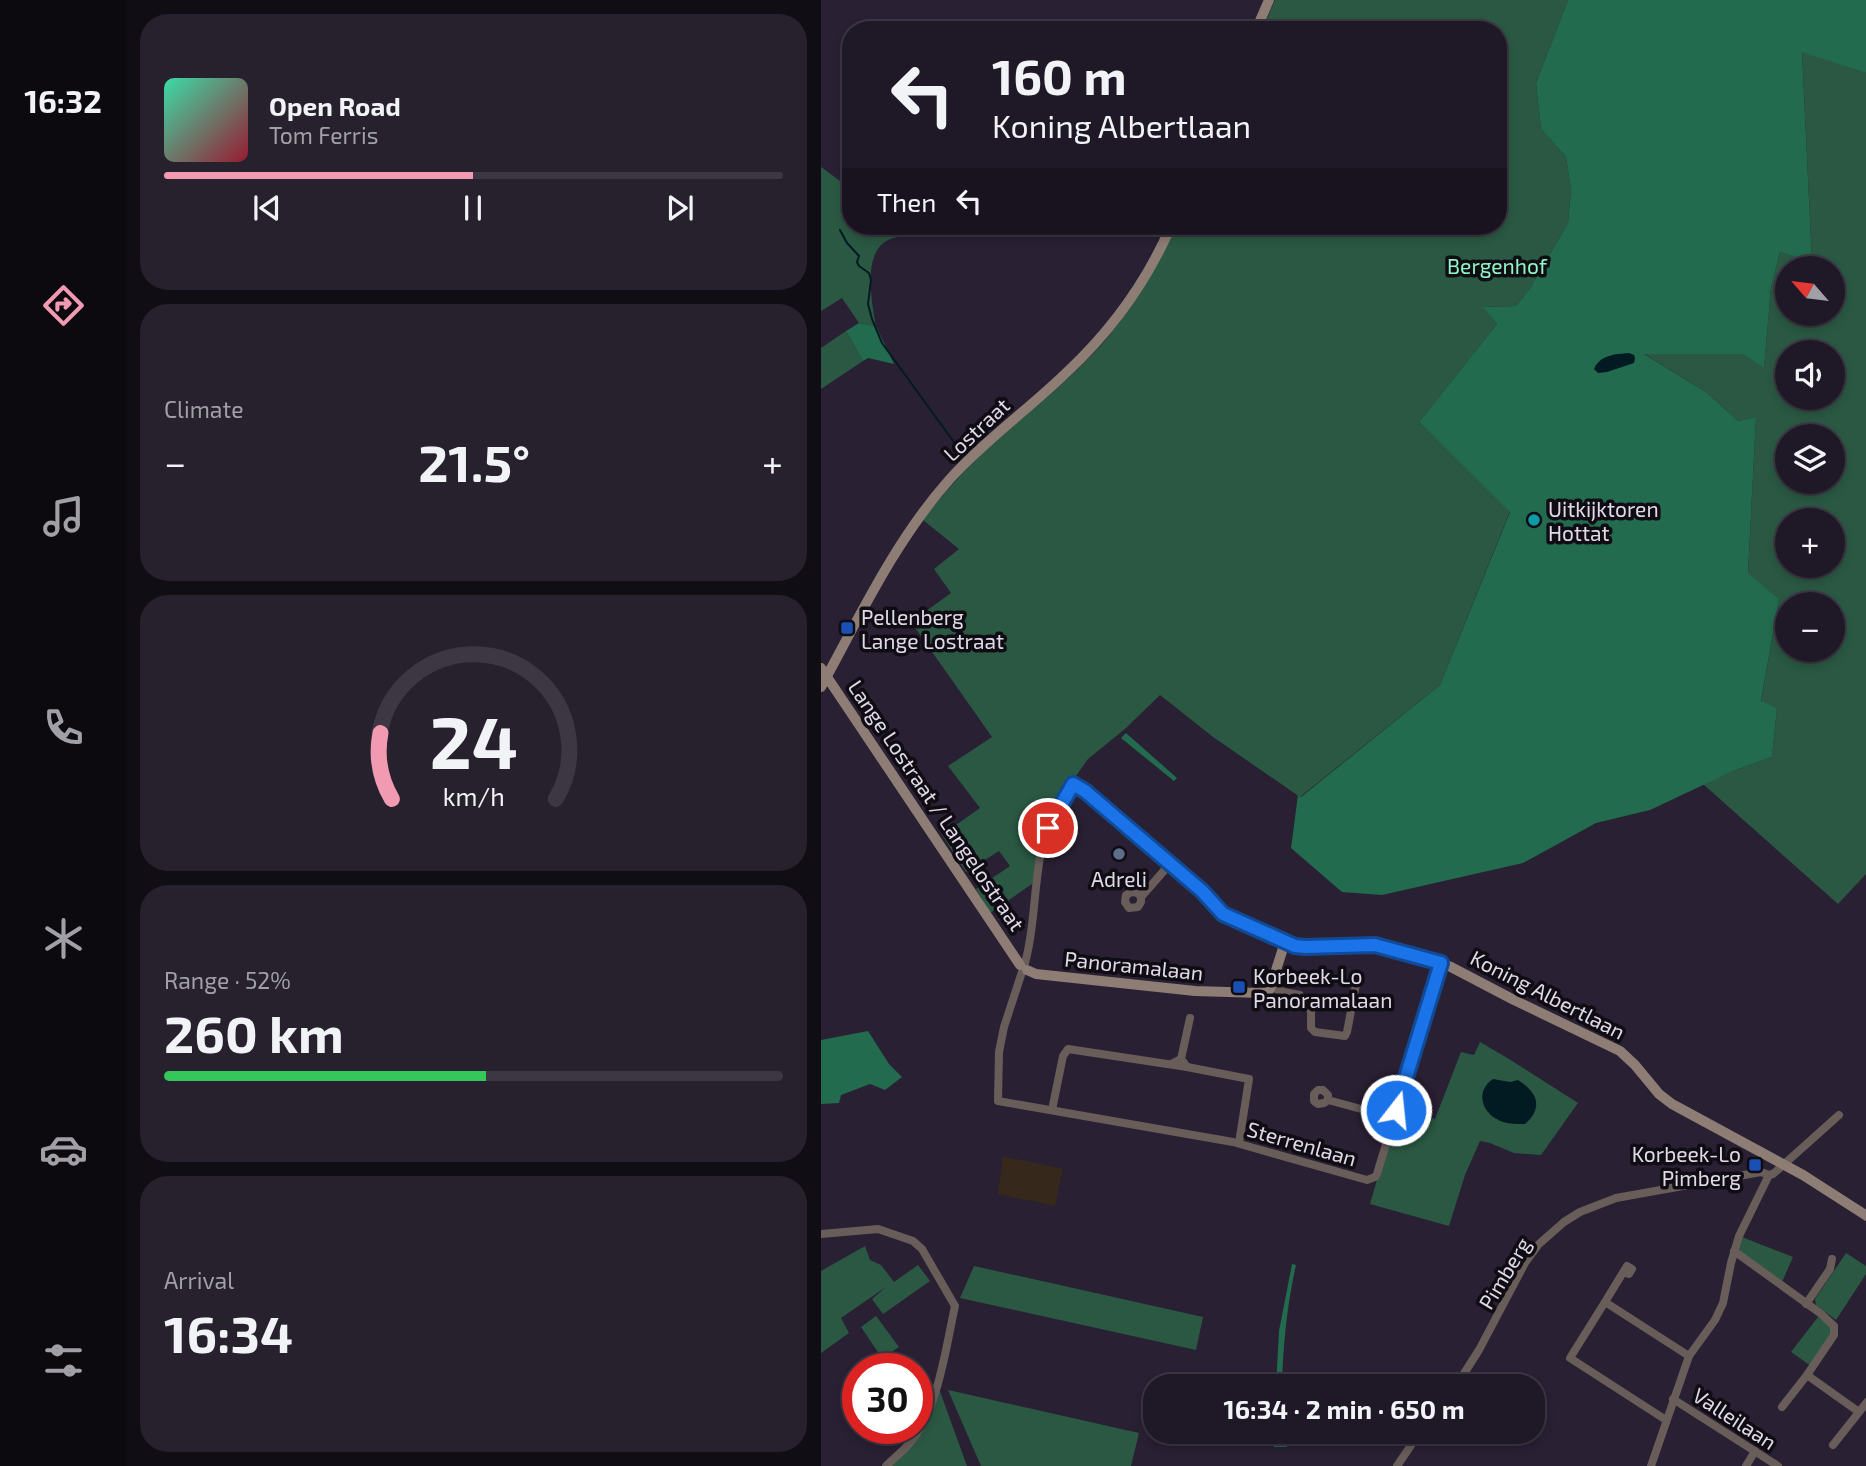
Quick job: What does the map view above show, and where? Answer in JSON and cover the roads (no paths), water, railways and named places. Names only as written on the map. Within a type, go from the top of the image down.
[{"type":"street","points":[[1260,21],[1269,0]]},
{"type":"street","name":"Lostraat","points":[[821,687],[824,672],[924,510],[970,459],[1067,373],[1103,335],[1138,288],[1166,235]]},
{"type":"street","name":"Lange Lostraat / Langelostraat","points":[[824,672],[1024,968]]},
{"type":"street","name":"Koning Albertlaan","points":[[1024,968],[1032,935],[1043,844],[1048,828],[1073,784],[1085,791],[1202,891],[1223,914],[1285,942],[1305,947],[1375,945],[1441,963],[1620,1051],[1659,1094],[1672,1104],[1803,1175],[1866,1216]]},
{"type":"street","points":[[1141,897],[1169,865]]},
{"type":"street","points":[[1285,942],[1271,987],[1301,995],[1311,1011],[1311,1028],[1315,1032],[1345,1036],[1356,985],[1349,983]]},
{"type":"street","name":"Sterrenlaan","points":[[1024,968],[1004,1027],[999,1052],[998,1101],[1239,1143],[1367,1180],[1377,1174],[1441,963]]},
{"type":"street","name":"Panoramalaan","points":[[1024,968],[1036,974],[1195,992],[1265,992],[1271,987]]},
{"type":"street","points":[[1171,1065],[1181,1059],[1190,1018]]},
{"type":"street","points":[[1052,1111],[1063,1056],[1068,1049],[1187,1067],[1249,1079],[1239,1143]]},
{"type":"street","points":[[1181,1059],[1187,1067]]},
{"type":"street","points":[[1328,1100],[1394,1118]]},
{"type":"street","points":[[1652,1466],[1689,1356],[1715,1320],[1723,1303],[1740,1233],[1769,1175],[1839,1115]]},
{"type":"street","name":"Pimberg","points":[[1464,1374],[1480,1350],[1525,1263],[1539,1244],[1564,1222],[1580,1212],[1616,1198],[1761,1172],[1769,1175]]},
{"type":"street","points":[[821,1234],[878,1229],[913,1241],[922,1249],[955,1306],[939,1378],[929,1409],[910,1443],[886,1466]]},
{"type":"street","points":[[1734,1251],[1834,1326],[1834,1335],[1782,1407]]},
{"type":"street","points":[[1806,1304],[1830,1269],[1832,1259]]},
{"type":"street","points":[[1624,1272],[1629,1275],[1632,1269],[1627,1266],[1570,1358],[1666,1420]]},
{"type":"street","points":[[1605,1302],[1689,1356]]},
{"type":"street","points":[[1807,1375],[1859,1412]]},
{"type":"street","name":"Valleilaan","points":[[1673,1399],[1778,1466]]},
{"type":"street","points":[[1833,1445],[1866,1402]]},
{"type":"street","points":[[1397,1466],[1412,1444]]},
{"type":"street","points":[[1746,1466],[1755,1451]]},
{"type":"water","points":[[1629,353],[1634,355],[1634,363],[1607,372],[1598,373],[1594,369],[1604,358]]},
{"type":"water","points":[[1493,1079],[1510,1082],[1518,1080],[1534,1095],[1535,1112],[1525,1124],[1503,1122],[1486,1109],[1482,1096],[1487,1084]]},
{"type":"waterway","points":[[840,230],[842,234]]},
{"type":"waterway","points":[[843,235],[859,256],[859,266],[869,273],[871,280],[868,304],[882,343],[964,456]]},
{"type":"place","name":"Uitkijktoren Hottat","points":[[1534,520]]},
{"type":"place","name":"Pellenberg Lange Lostraat","points":[[847,628]]},
{"type":"place","name":"Adreli","points":[[1119,854]]},
{"type":"place","name":"Korbeek-Lo Panoramalaan","points":[[1239,987]]},
{"type":"place","name":"Korbeek-Lo Pimberg","points":[[1755,1165]]},
{"type":"park label","name":"Bergenhof","points":[[1497,265]]}]
